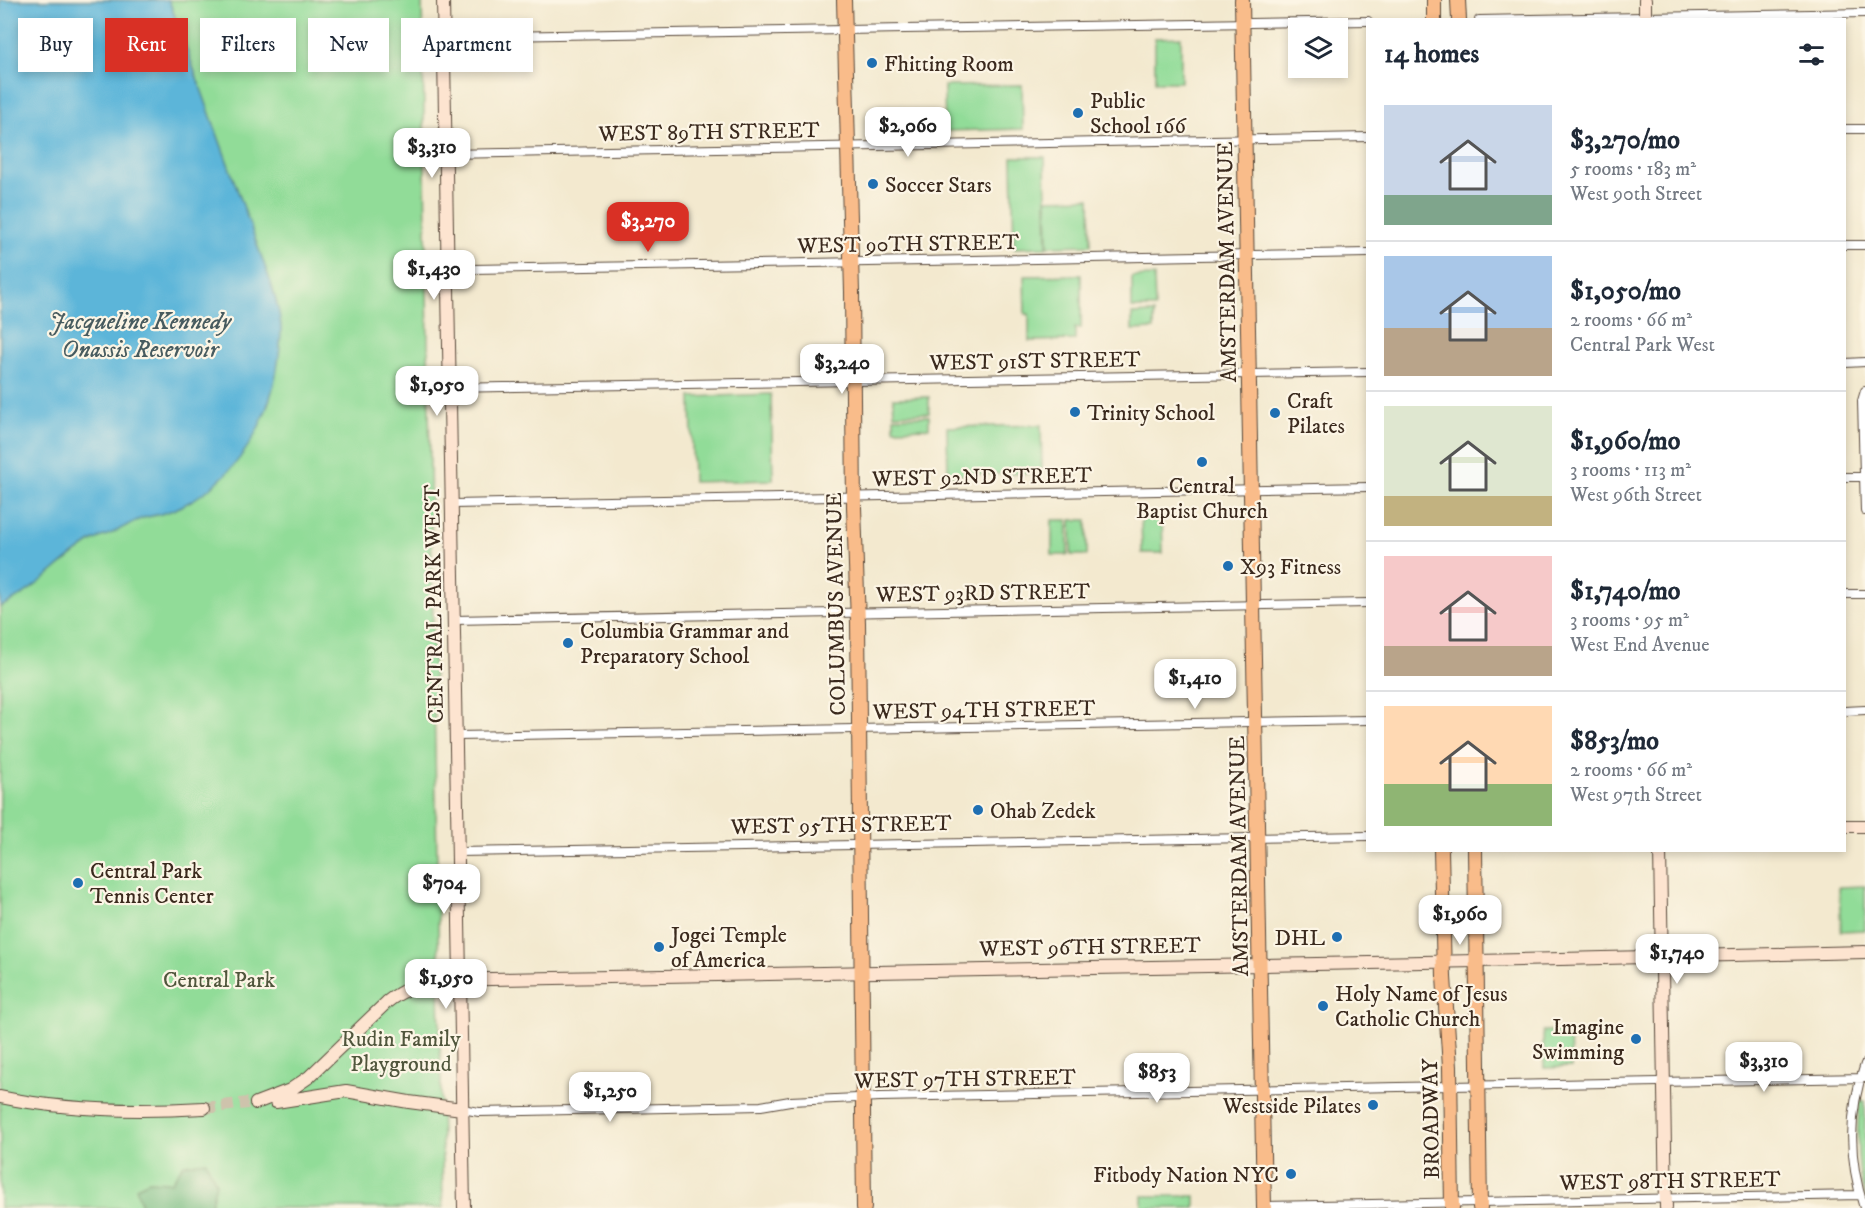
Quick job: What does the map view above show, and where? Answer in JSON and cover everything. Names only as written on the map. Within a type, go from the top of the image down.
[{"type":"main road","name":"CENTRAL PARK WEST","points":[[443,0],[443,18]]},
{"type":"main road","name":"COLUMBUS AVENUE","points":[[844,0],[858,612],[864,1208]]},
{"type":"main road","name":"AMSTERDAM AVENUE","points":[[1242,0],[1257,722],[1264,1207]]},
{"type":"main road","points":[[1434,0],[1434,18]]},
{"type":"main road","points":[[1458,0],[1458,18]]},
{"type":"main road","points":[[1645,0],[1645,18]]},
{"type":"main road","name":"CENTRAL PARK WEST","points":[[445,72],[464,1208]]},
{"type":"main road","points":[[1846,826],[1865,826]]},
{"type":"main road","name":"BROADWAY","points":[[1441,852],[1452,1205]]},
{"type":"main road","points":[[1475,852],[1479,1205]]},
{"type":"main road","points":[[1660,852],[1666,1203]]},
{"type":"main road","name":"WEST 96TH STREET","points":[[462,1108],[346,1091],[252,1103],[290,1090],[309,1077],[398,994],[426,982],[460,978],[1477,961],[1865,952]]},
{"type":"main road","points":[[0,1097],[51,1105],[97,1108],[153,1110],[204,1108]]},
{"type":"street","points":[[1645,18],[1865,13]]},
{"type":"street","points":[[533,35],[1366,21]]},
{"type":"street","points":[[1846,129],[1865,129]]},
{"type":"street","name":"WEST 89TH STREET","points":[[447,154],[1366,137]]},
{"type":"street","points":[[1846,245],[1865,245]]},
{"type":"street","name":"WEST 90TH STREET","points":[[448,272],[472,269],[1366,253]]},
{"type":"street","points":[[1846,363],[1865,362]]},
{"type":"street","name":"WEST 91ST STREET","points":[[451,388],[1366,372]]},
{"type":"street","points":[[1865,391],[1862,401],[1865,511]]},
{"type":"street","points":[[1846,477],[1863,477]]},
{"type":"street","name":"WEST 92ND STREET","points":[[453,504],[1366,487]]},
{"type":"street","points":[[1846,594],[1865,594]]},
{"type":"street","name":"WEST 93RD STREET","points":[[454,620],[1366,603]]},
{"type":"street","points":[[1846,711],[1865,710]]},
{"type":"street","name":"WEST 94TH STREET","points":[[456,736],[1366,720]]},
{"type":"street","name":"WEST 95TH STREET","points":[[458,852],[1366,836]]},
{"type":"street","points":[[1864,1208],[1856,1174],[1852,1134],[1855,1101],[1865,1064]]},
{"type":"street","name":"WEST 97TH STREET","points":[[462,1108],[479,1112],[761,1107],[790,1101],[863,1098],[1863,1078]]},
{"type":"street","name":"WEST 98TH STREET","points":[[1264,1207],[1666,1203],[1860,1196]]},
{"type":"green space","name":"Central Park","points":[[0,0],[422,0],[422,18],[401,18],[401,72],[423,72],[443,1208],[0,1208]]},
{"type":"green space","points":[[1181,37],[1181,82],[1155,82],[1155,38]]},
{"type":"green space","points":[[1022,85],[1023,129],[945,131],[944,86]]},
{"type":"green space","points":[[1012,157],[1045,157],[1047,247],[1014,248]]},
{"type":"green space","points":[[1090,198],[1091,245],[1048,246],[1047,199]]},
{"type":"green space","points":[[1081,275],[1081,328],[1075,328],[1075,340],[1029,341],[1029,314],[1025,314],[1024,276]]},
{"type":"green space","points":[[1154,276],[1155,308],[1132,308],[1132,277]]},
{"type":"green space","points":[[1154,313],[1154,329],[1132,330],[1132,314]]},
{"type":"green space","points":[[771,394],[773,480],[693,482],[691,397]]},
{"type":"green space","points":[[929,397],[929,413],[894,414],[893,398]]},
{"type":"green space","points":[[929,416],[929,428],[894,429],[894,417]]},
{"type":"green space","points":[[1041,425],[1042,473],[948,475],[947,427]]},
{"type":"green space","points":[[1162,515],[1163,553],[1142,553],[1141,516]]},
{"type":"green space","points":[[1052,520],[1068,520],[1068,555],[1052,555]]},
{"type":"green space","points":[[1071,520],[1087,520],[1087,555],[1071,555]]},
{"type":"green space","points":[[1865,886],[1865,930],[1841,931],[1839,887]]},
{"type":"green space","points":[[1543,1031],[1570,1031],[1571,1067],[1544,1068]]},
{"type":"green space","points":[[1860,1101],[1865,1101],[1865,1199],[1858,1150]]},
{"type":"green space","points":[[206,1161],[216,1183],[210,1208],[142,1208],[136,1187],[149,1181],[171,1182],[184,1164]]},
{"type":"green space","points":[[1142,1196],[1195,1196],[1195,1208],[1142,1208]]},
{"type":"water","name":"Jacqueline Kennedy Onassis Reservoir","points":[[0,0],[169,0],[175,18],[105,18],[105,72],[188,72],[188,53],[278,307],[281,326],[279,359],[274,385],[256,433],[242,455],[225,475],[205,492],[182,506],[137,520],[93,541],[26,592],[0,607]]},
{"type":"tunnel","points":[[204,1108],[248,1103]]},
{"type":"place","name":"Fhitting Room","points":[[872,63]]},
{"type":"place","name":"Public School 166","points":[[1078,113]]},
{"type":"place","name":"Soccer Stars","points":[[873,184]]},
{"type":"place","name":"Trinity School","points":[[1075,412]]},
{"type":"place","name":"Craft Pilates","points":[[1275,413]]},
{"type":"place","name":"Central Baptist Church","points":[[1202,462]]},
{"type":"place","name":"X93 Fitness","points":[[1228,566]]},
{"type":"place","name":"Columbia Grammar and Preparatory School","points":[[568,643]]},
{"type":"place","name":"Ohab Zedek","points":[[978,810]]},
{"type":"place","name":"Central Park Tennis Center","points":[[78,883]]},
{"type":"place","name":"DHL","points":[[1337,937]]},
{"type":"place","name":"Jogei Temple of America","points":[[659,947]]},
{"type":"place","name":"Holy Name of Jesus Catholic Church","points":[[1323,1006]]},
{"type":"place","name":"Imagine Swimming","points":[[1636,1039]]},
{"type":"place","name":"Westside Pilates","points":[[1373,1105]]},
{"type":"place","name":"Fitbody Nation NYC","points":[[1291,1174]]},
{"type":"park label","name":"Rudin Family Playground","points":[[401,1050]]}]
